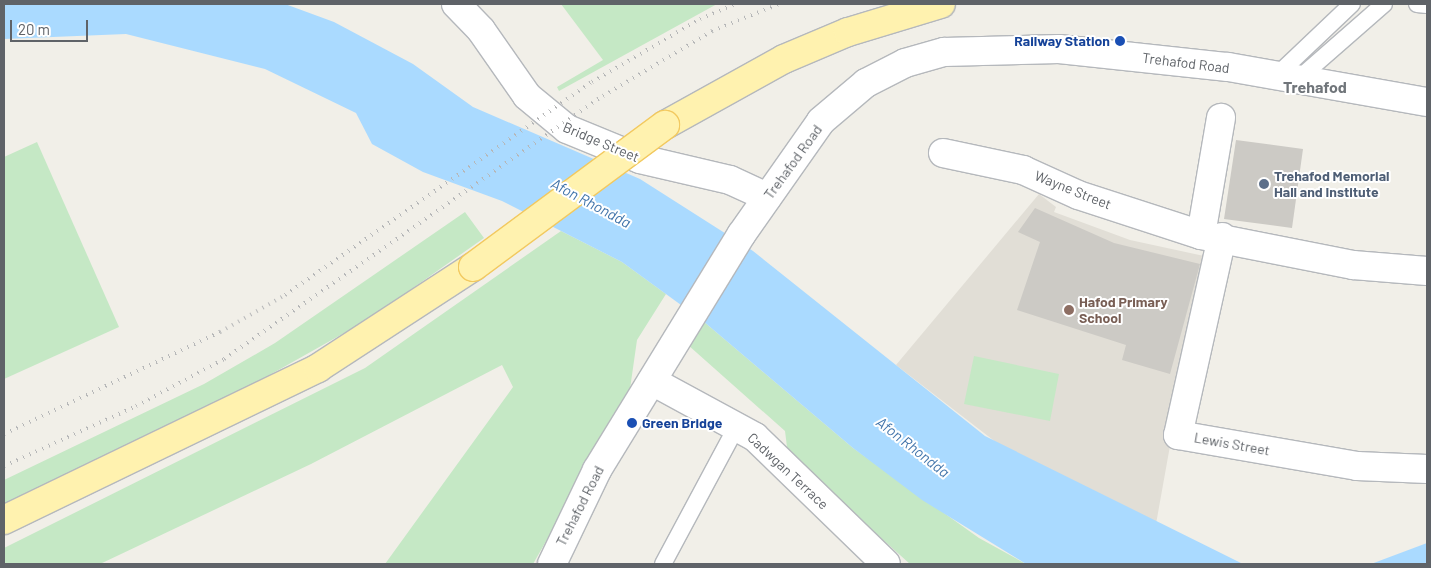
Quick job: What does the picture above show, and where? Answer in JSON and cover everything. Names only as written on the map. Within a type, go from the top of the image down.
[{"type":"main road","points":[[4,520],[318,368],[473,267],[664,125],[784,59],[848,32],[941,4]]},
{"type":"street","name":"Bridge Street","points":[[456,4],[481,30],[527,96],[567,129],[640,159],[730,180],[767,197]]},
{"type":"street","name":"Trehafod Road","points":[[552,564],[597,470],[652,381],[674,341],[740,236],[821,121],[866,83],[905,63],[944,52],[1060,49],[1228,68],[1427,102]]},
{"type":"street","points":[[1211,236],[1221,118]]},
{"type":"street","name":"Wayne Street","points":[[943,153],[1023,170],[1078,196],[1211,236],[1353,265],[1427,271]]},
{"type":"street","name":"Lewis Street","points":[[1211,236],[1178,435],[1357,466],[1427,469]]},
{"type":"street","name":"Cadwgan Terrace","points":[[652,381],[755,436],[886,564]]},
{"type":"lane","points":[[1286,79],[1352,4]]},
{"type":"lane","points":[[1286,79],[1384,4]]},
{"type":"lane","points":[[1417,4],[1427,5]]},
{"type":"lane","points":[[663,564],[737,426]]},
{"type":"shaded area","name":"Hafod Primary School","points":[[1039,194],[1056,207],[1054,212],[1130,240],[1204,256],[1156,524],[997,443],[896,365]]},
{"type":"green space","points":[[561,4],[717,4],[559,91],[557,87],[603,60]]},
{"type":"green space","points":[[37,142],[119,327],[4,379],[4,157]]},
{"type":"green space","points":[[465,212],[484,238],[369,319],[236,394],[4,504],[4,480],[204,384],[275,343]]},
{"type":"green space","points":[[561,231],[622,262],[666,294],[637,340],[629,396],[533,564],[385,564],[513,387],[502,365],[311,464],[100,564],[4,564],[4,548],[365,368]]},
{"type":"green space","points":[[703,321],[853,448],[979,538],[1026,564],[910,564],[812,476],[787,447],[785,431],[688,345]]},
{"type":"green space","points":[[974,356],[1059,374],[1050,421],[964,404]]},
{"type":"water","name":"Afon Rhondda","points":[[4,4],[285,4],[334,22],[413,64],[473,107],[640,179],[753,251],[985,436],[1243,564],[1026,564],[922,500],[853,448],[703,321],[622,262],[502,201],[423,172],[372,144],[356,113],[265,69],[126,34],[4,39]]},
{"type":"water","points":[[1427,543],[1427,564],[1371,564]]},
{"type":"building","name":"Trehafod Memorial Hall and Institute","points":[[1236,140],[1303,149],[1292,228],[1224,219]]},
{"type":"building","points":[[1035,208],[1114,243],[1200,264],[1170,374],[1122,360],[1126,345],[1017,310],[1040,242],[1018,232]]},
{"type":"railway","points":[[4,434],[220,332],[285,295],[592,82],[700,19],[735,4]]},
{"type":"railway","points":[[4,466],[136,406],[224,359],[603,96],[712,31],[779,4]]},
{"type":"place","name":"Railway Station","points":[[1120,41]]},
{"type":"place","name":"Trehafod Memorial Hall and Institute","points":[[1264,184]]},
{"type":"place","name":"Hafod Primary School","points":[[1069,310]]},
{"type":"place","name":"Green Bridge","points":[[632,423]]},
{"type":"district","name":"Trehafod","points":[[1315,87]]}]
